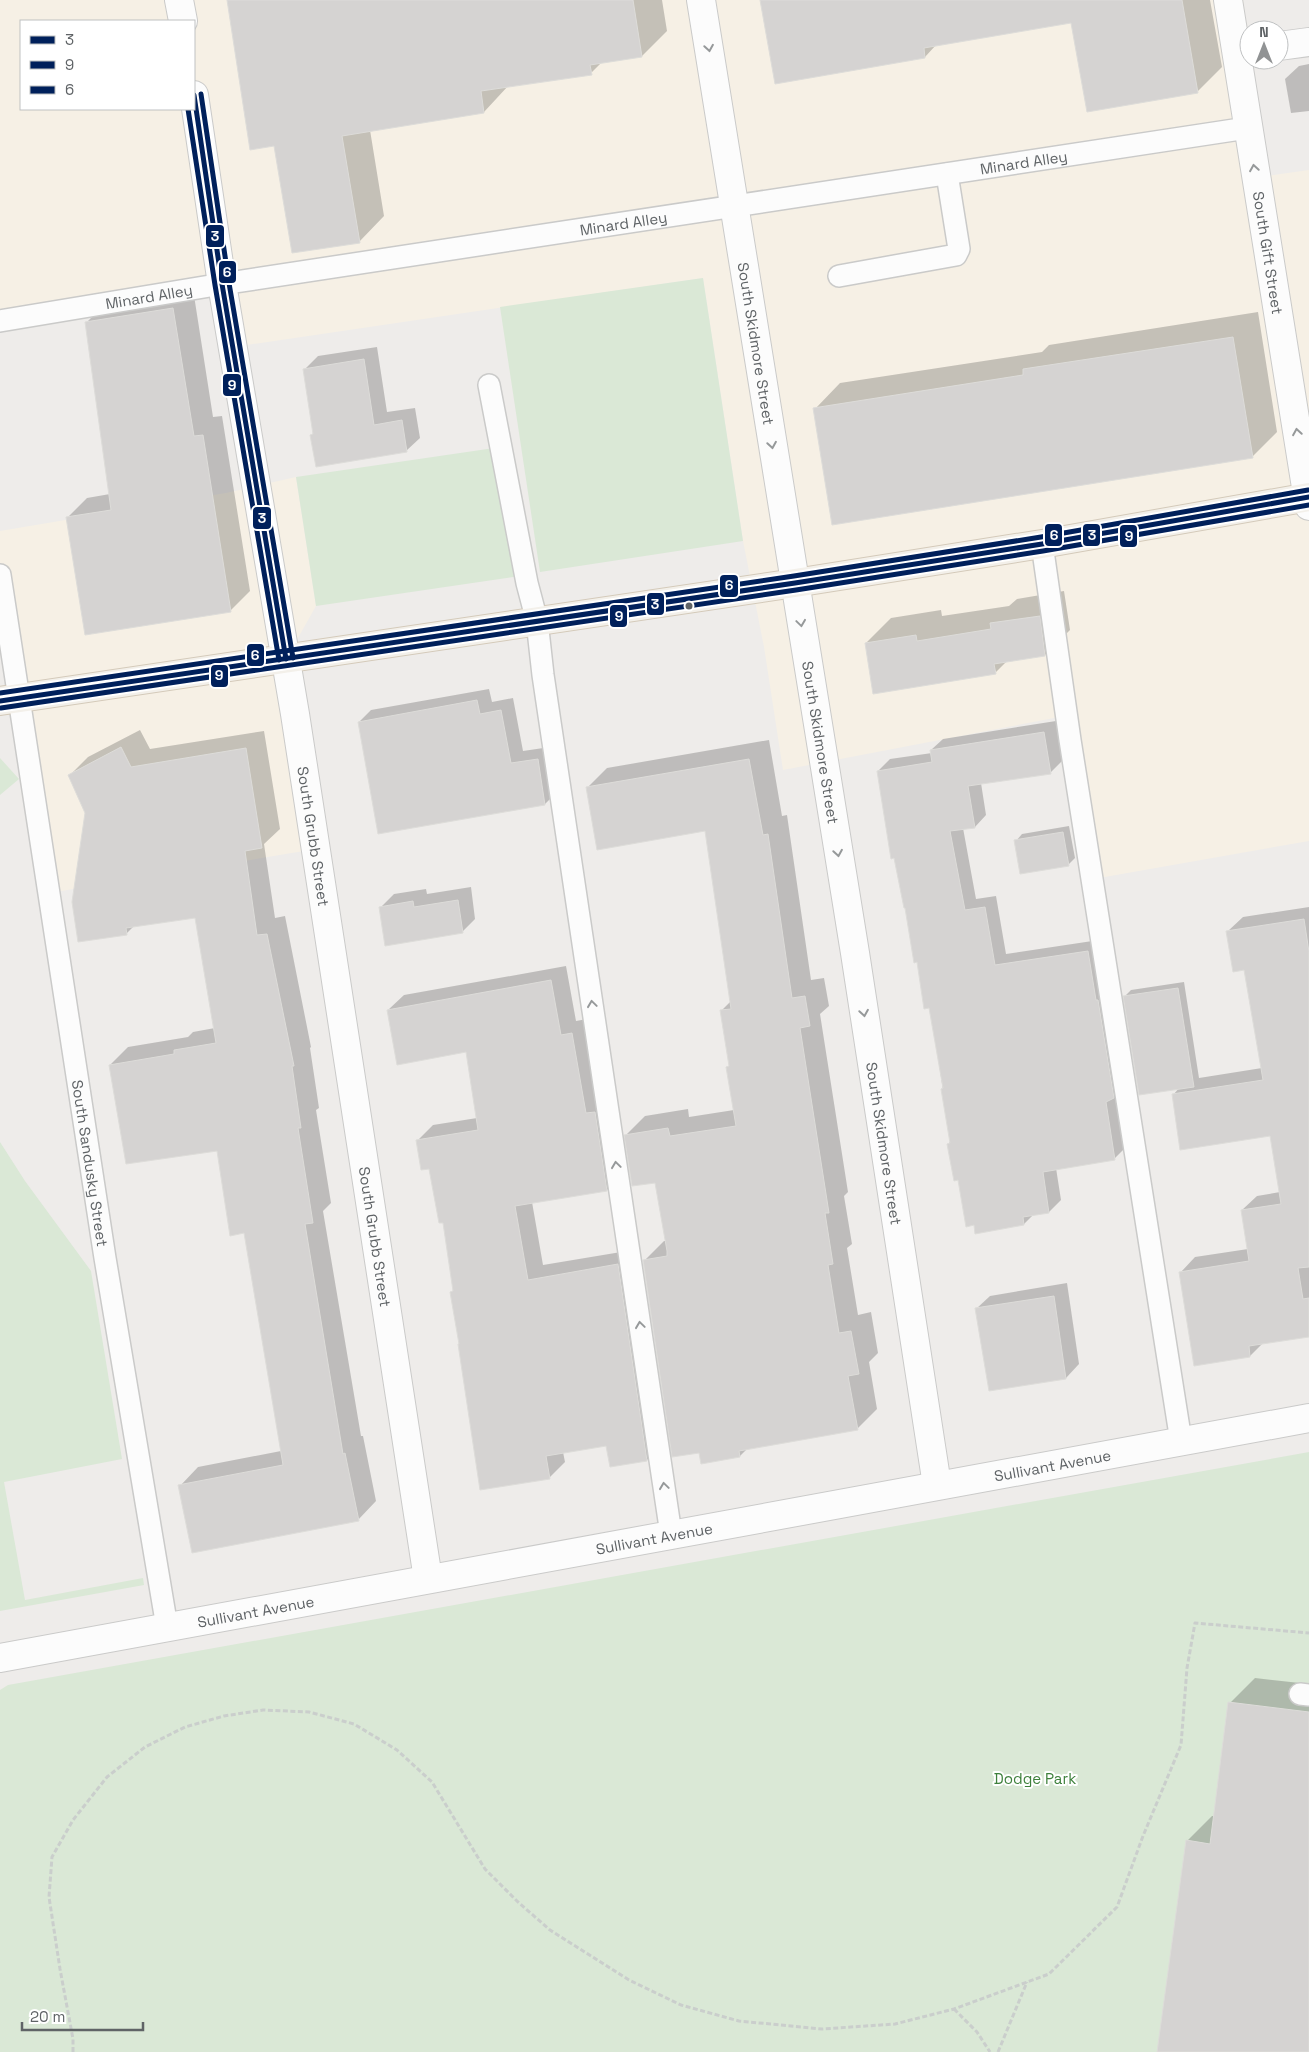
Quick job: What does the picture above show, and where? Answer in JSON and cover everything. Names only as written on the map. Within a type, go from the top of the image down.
[{"type":"main road","points":[[10,700],[795,583],[1309,500]]},
{"type":"street","points":[[179,0],[183,20]]},
{"type":"street","name":"South Skidmore Street","points":[[701,0],[856,963],[936,1485]]},
{"type":"street","name":"South Gift Street","points":[[1228,0],[1239,38]]},
{"type":"street","points":[[1289,45],[1309,42]]},
{"type":"street","name":"South Gift Street","points":[[1244,70],[1247,128],[1309,500]]},
{"type":"street","name":"South Grubb Street","points":[[195,101],[222,284],[286,659],[428,1578]]},
{"type":"street","name":"Sullivant Avenue","points":[[0,1658],[428,1578],[1309,1418]]},
{"type":"lane","name":"Minard Alley","points":[[1,317],[1247,128]]},
{"type":"lane","points":[[839,276],[956,256],[959,249],[947,174]]},
{"type":"lane","points":[[489,385],[527,583],[537,620],[543,676],[671,1534]]},
{"type":"lane","points":[[1042,544],[1070,740],[1181,1441]]},
{"type":"lane","name":"South Sandusky Street","points":[[0,575],[10,700],[167,1627]]},
{"type":"path","points":[[73,2052],[72,2030],[49,1897],[52,1857],[74,1820],[107,1778],[145,1747],[185,1726],[224,1716],[263,1710],[309,1712],[354,1724],[397,1750],[432,1782],[485,1869],[518,1902],[550,1930],[629,1980],[681,2005],[739,2021],[822,2029],[895,2024],[954,2009],[1049,1974],[1117,1907],[1143,1836],[1181,1745],[1186,1668],[1195,1623],[1309,1633]]},
{"type":"path","points":[[998,2052],[1027,1982]]},
{"type":"path","points":[[954,2009],[977,2032],[990,2052]]},
{"type":"shaded area","points":[[0,0],[1243,0],[1246,20],[1239,20],[1239,70],[1253,70],[1267,176],[1309,170],[1309,841],[1099,878],[1070,715],[783,770],[764,647],[743,541],[703,278],[233,347],[224,290],[0,322]]},
{"type":"shaded area","points":[[296,477],[316,606],[286,659],[316,849],[49,893],[0,616],[0,531],[226,493]]},
{"type":"green space","points":[[703,278],[743,541],[540,572],[500,307]]},
{"type":"green space","points":[[501,447],[520,576],[316,606],[296,477]]},
{"type":"green space","points":[[0,758],[19,779],[0,795]]},
{"type":"green space","points":[[0,1142],[25,1181],[91,1271],[122,1459],[4,1482],[25,1600],[143,1578],[144,1585],[0,1611]]},
{"type":"green space","name":"Dodge Park","points":[[1309,1452],[1309,2052],[0,2052],[0,1690],[8,1685]]},
{"type":"building","points":[[227,0],[633,0],[642,57],[590,65],[592,75],[481,91],[484,113],[342,136],[360,243],[292,253],[274,146],[250,150]]},
{"type":"building","points":[[760,0],[1182,0],[1198,93],[1087,112],[1071,23],[924,48],[925,58],[775,84]]},
{"type":"building","points":[[173,308],[194,436],[203,435],[231,612],[85,635],[66,517],[111,510],[85,322]]},
{"type":"building","points":[[1233,337],[1253,458],[832,525],[813,408],[1023,375],[1023,369]]},
{"type":"building","points":[[364,359],[374,425],[402,420],[407,452],[316,467],[310,435],[313,434],[303,369]]},
{"type":"building","points":[[1040,616],[1045,656],[994,664],[996,674],[873,694],[865,643],[916,635],[917,641],[991,629],[990,623]]},
{"type":"building","points":[[477,700],[480,714],[501,710],[511,763],[538,759],[545,805],[378,834],[358,722]]},
{"type":"building","points":[[1044,732],[1051,774],[968,786],[975,828],[950,831],[965,910],[985,907],[995,965],[1088,951],[1114,1098],[1106,1102],[1115,1160],[1043,1172],[1049,1213],[1023,1217],[1024,1225],[975,1234],[974,1225],[966,1227],[958,1180],[954,1181],[947,1144],[950,1143],[941,1089],[943,1088],[929,1008],[924,1009],[917,962],[914,963],[894,858],[891,859],[877,771],[932,762],[930,750]]},
{"type":"building","points":[[121,747],[131,767],[246,748],[262,848],[245,851],[257,935],[267,934],[294,1066],[292,1066],[301,1128],[298,1128],[313,1223],[305,1224],[343,1454],[345,1453],[359,1521],[192,1553],[178,1485],[283,1465],[244,1233],[230,1236],[217,1151],[126,1164],[109,1065],[174,1054],[174,1050],[216,1043],[195,918],[126,928],[127,935],[78,942],[72,902],[85,813],[68,775]]},
{"type":"building","points":[[749,759],[763,835],[768,834],[792,998],[805,996],[810,1026],[800,1028],[829,1213],[825,1213],[833,1264],[828,1265],[839,1333],[851,1331],[859,1374],[848,1376],[858,1430],[739,1451],[740,1457],[701,1464],[699,1453],[672,1457],[643,1260],[667,1256],[667,1251],[655,1183],[632,1186],[624,1135],[668,1128],[670,1136],[736,1126],[726,1067],[729,1066],[720,1010],[731,1009],[705,831],[597,850],[586,787]]},
{"type":"building","points":[[1063,832],[1069,866],[1020,874],[1014,840]]},
{"type":"building","points":[[458,900],[463,933],[385,946],[379,907],[413,901],[414,907]]},
{"type":"building","points":[[1304,919],[1309,952],[1309,1267],[1298,1268],[1303,1299],[1309,1298],[1309,1337],[1249,1346],[1250,1357],[1194,1366],[1179,1272],[1249,1261],[1241,1210],[1281,1204],[1270,1136],[1180,1150],[1172,1094],[1263,1080],[1244,970],[1233,972],[1226,931]]},
{"type":"building","points":[[551,980],[561,1035],[572,1033],[586,1113],[595,1112],[607,1191],[515,1206],[528,1280],[618,1264],[647,1461],[610,1467],[606,1446],[546,1456],[550,1479],[480,1490],[450,1292],[453,1291],[443,1223],[439,1223],[429,1169],[421,1170],[416,1140],[478,1130],[466,1052],[397,1065],[387,1010]]},
{"type":"building","points":[[1178,988],[1194,1087],[1139,1095],[1123,996]]},
{"type":"building","points":[[1054,1296],[1066,1379],[989,1391],[975,1308]]},
{"type":"building","points":[[1228,1702],[1309,1712],[1309,2052],[1157,2052],[1186,1840],[1210,1844]]},
{"type":"transit line","name":"6","points":[[201,94],[229,283],[293,658]]},
{"type":"transit line","name":"3","points":[[195,102],[222,284],[286,659]]},
{"type":"transit line","name":"9","points":[[188,110],[215,285],[279,660]]},
{"type":"transit line","name":"6","points":[[0,693],[794,576],[1041,537],[1308,490]]},
{"type":"transit line","name":"3","points":[[0,701],[795,583],[1042,544],[1309,497]]},
{"type":"transit line","name":"9","points":[[1,708],[796,590],[1043,551],[1309,505]]}]
